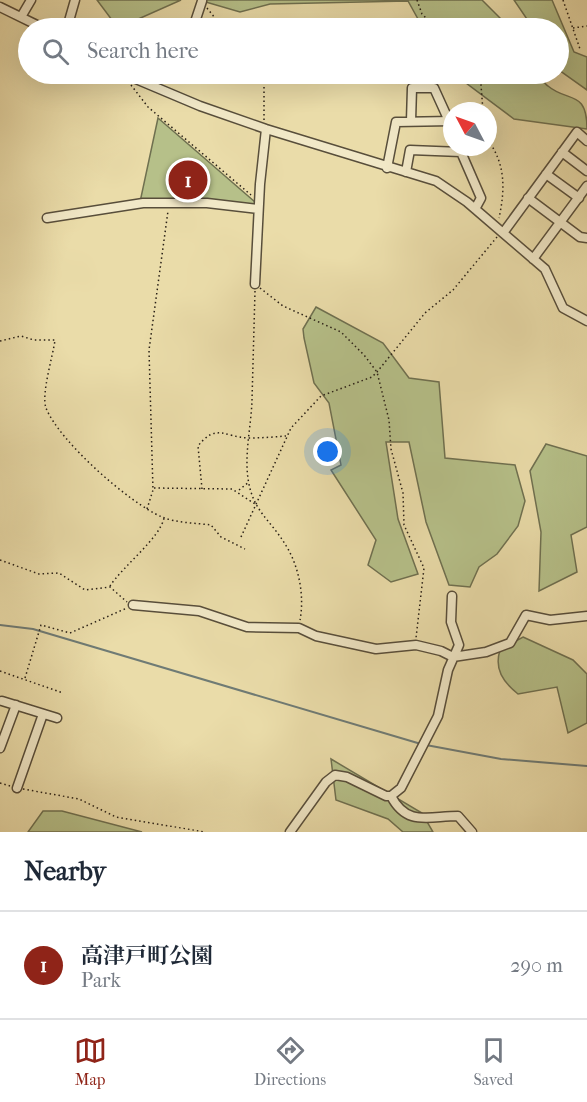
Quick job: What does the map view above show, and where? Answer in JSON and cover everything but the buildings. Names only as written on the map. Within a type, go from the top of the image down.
[{"type":"street","points":[[0,7],[21,17],[31,0]]},
{"type":"street","points":[[70,18],[75,0]]},
{"type":"street","points":[[196,18],[202,1]]},
{"type":"street","points":[[148,84],[200,106],[266,129],[447,187],[533,259],[549,276],[563,308],[586,320]]},
{"type":"street","points":[[411,121],[412,88],[434,88],[443,107]]},
{"type":"street","points":[[387,168],[396,122],[443,121]]},
{"type":"street","points":[[255,284],[266,129]]},
{"type":"street","points":[[500,230],[528,198],[577,132],[587,141]]},
{"type":"street","points":[[406,172],[410,150],[461,152],[481,198],[475,209]]},
{"type":"street","points":[[562,152],[587,171]]},
{"type":"street","points":[[546,174],[579,198]]},
{"type":"street","points":[[533,259],[587,186]]},
{"type":"street","points":[[528,198],[580,237],[587,238]]},
{"type":"street","points":[[47,218],[114,207],[173,202],[259,205]]},
{"type":"street","points":[[391,796],[401,788],[438,716],[446,676],[459,645],[451,622],[452,596]]},
{"type":"street","points":[[133,605],[199,611],[247,627],[299,628],[316,636],[376,650],[416,645],[441,651],[453,657],[486,652],[510,644],[526,615],[550,620],[587,616]]},
{"type":"street","points":[[2,700],[57,718]]},
{"type":"street","points":[[0,748],[15,705]]},
{"type":"street","points":[[17,788],[43,714]]},
{"type":"street","points":[[290,832],[327,782],[335,776],[347,777],[378,793],[391,796],[405,814],[417,819],[458,816],[472,832]]},
{"type":"path","points":[[417,0],[427,18]]},
{"type":"path","points":[[563,0],[569,18]]},
{"type":"path","points":[[202,1],[215,18]]},
{"type":"path","points":[[569,19],[580,49]]},
{"type":"path","points":[[572,28],[587,26]]},
{"type":"path","points":[[131,84],[148,107],[259,205]]},
{"type":"path","points":[[265,84],[262,111],[266,129]]},
{"type":"path","points":[[480,84],[482,102]]},
{"type":"path","points":[[241,537],[287,436],[302,415],[321,396],[372,377],[425,313],[453,290],[500,230],[504,185],[502,167],[496,156]]},
{"type":"path","points":[[147,509],[153,488],[150,350],[167,218],[173,202]]},
{"type":"path","points":[[255,284],[283,306],[341,332],[377,372],[389,420],[390,449],[403,493],[404,525],[424,568],[416,645]]},
{"type":"path","points":[[255,284],[252,404],[247,438],[250,481],[256,504]]},
{"type":"path","points":[[0,341],[21,336],[34,340],[55,340],[46,407],[60,430],[111,484],[164,518],[211,525],[221,537],[245,549]]},
{"type":"path","points":[[202,489],[198,446],[206,436],[221,432],[247,438],[287,436]]},
{"type":"path","points":[[239,491],[250,481]]},
{"type":"path","points":[[153,488],[239,491],[256,504],[285,543],[296,567],[302,611],[299,628]]},
{"type":"path","points":[[0,560],[39,574],[58,573],[85,590],[110,586],[119,573],[157,534],[164,518]]},
{"type":"path","points":[[26,678],[40,625],[70,633],[133,605],[110,586]]},
{"type":"path","points":[[0,671],[26,678],[63,693]]},
{"type":"path","points":[[31,792],[79,799],[116,817],[205,832]]},
{"type":"green space","points":[[97,0],[181,0],[140,18],[110,18]]},
{"type":"green space","points":[[199,0],[482,0],[500,18],[417,18],[408,1],[270,4],[240,12]]},
{"type":"green space","points":[[514,0],[552,0],[560,18],[526,18]]},
{"type":"green space","points":[[569,40],[574,52],[587,57],[587,90],[569,77]]},
{"type":"green space","points":[[467,84],[546,84],[555,91],[580,102],[584,108],[587,129],[514,119],[497,106],[497,102],[491,102]]},
{"type":"green space","points":[[158,118],[255,202],[254,208],[140,202]]},
{"type":"green space","points":[[316,307],[383,343],[409,378],[439,382],[445,458],[515,465],[525,501],[518,526],[497,554],[479,567],[470,587],[449,585],[426,522],[409,442],[386,442],[398,519],[418,574],[391,582],[368,565],[376,540],[331,470],[341,465],[329,403],[314,383],[304,338],[303,329]]},
{"type":"green space","points":[[546,444],[587,456],[587,527],[571,535],[577,572],[539,591],[541,532],[530,471]]},
{"type":"green space","points":[[523,637],[573,660],[587,674],[587,723],[568,733],[557,687],[518,694],[504,680],[498,663],[500,650]]},
{"type":"green space","points":[[331,759],[422,813],[433,832],[403,832],[388,819],[336,800]]},
{"type":"green space","points":[[43,811],[62,811],[142,832],[28,832]]},
{"type":"waterway","points":[[0,625],[33,629],[421,744]]},
{"type":"waterway","points":[[426,745],[501,759],[587,766]]},
{"type":"place","name":"高津戸町公園","points":[[188,180]]}]
